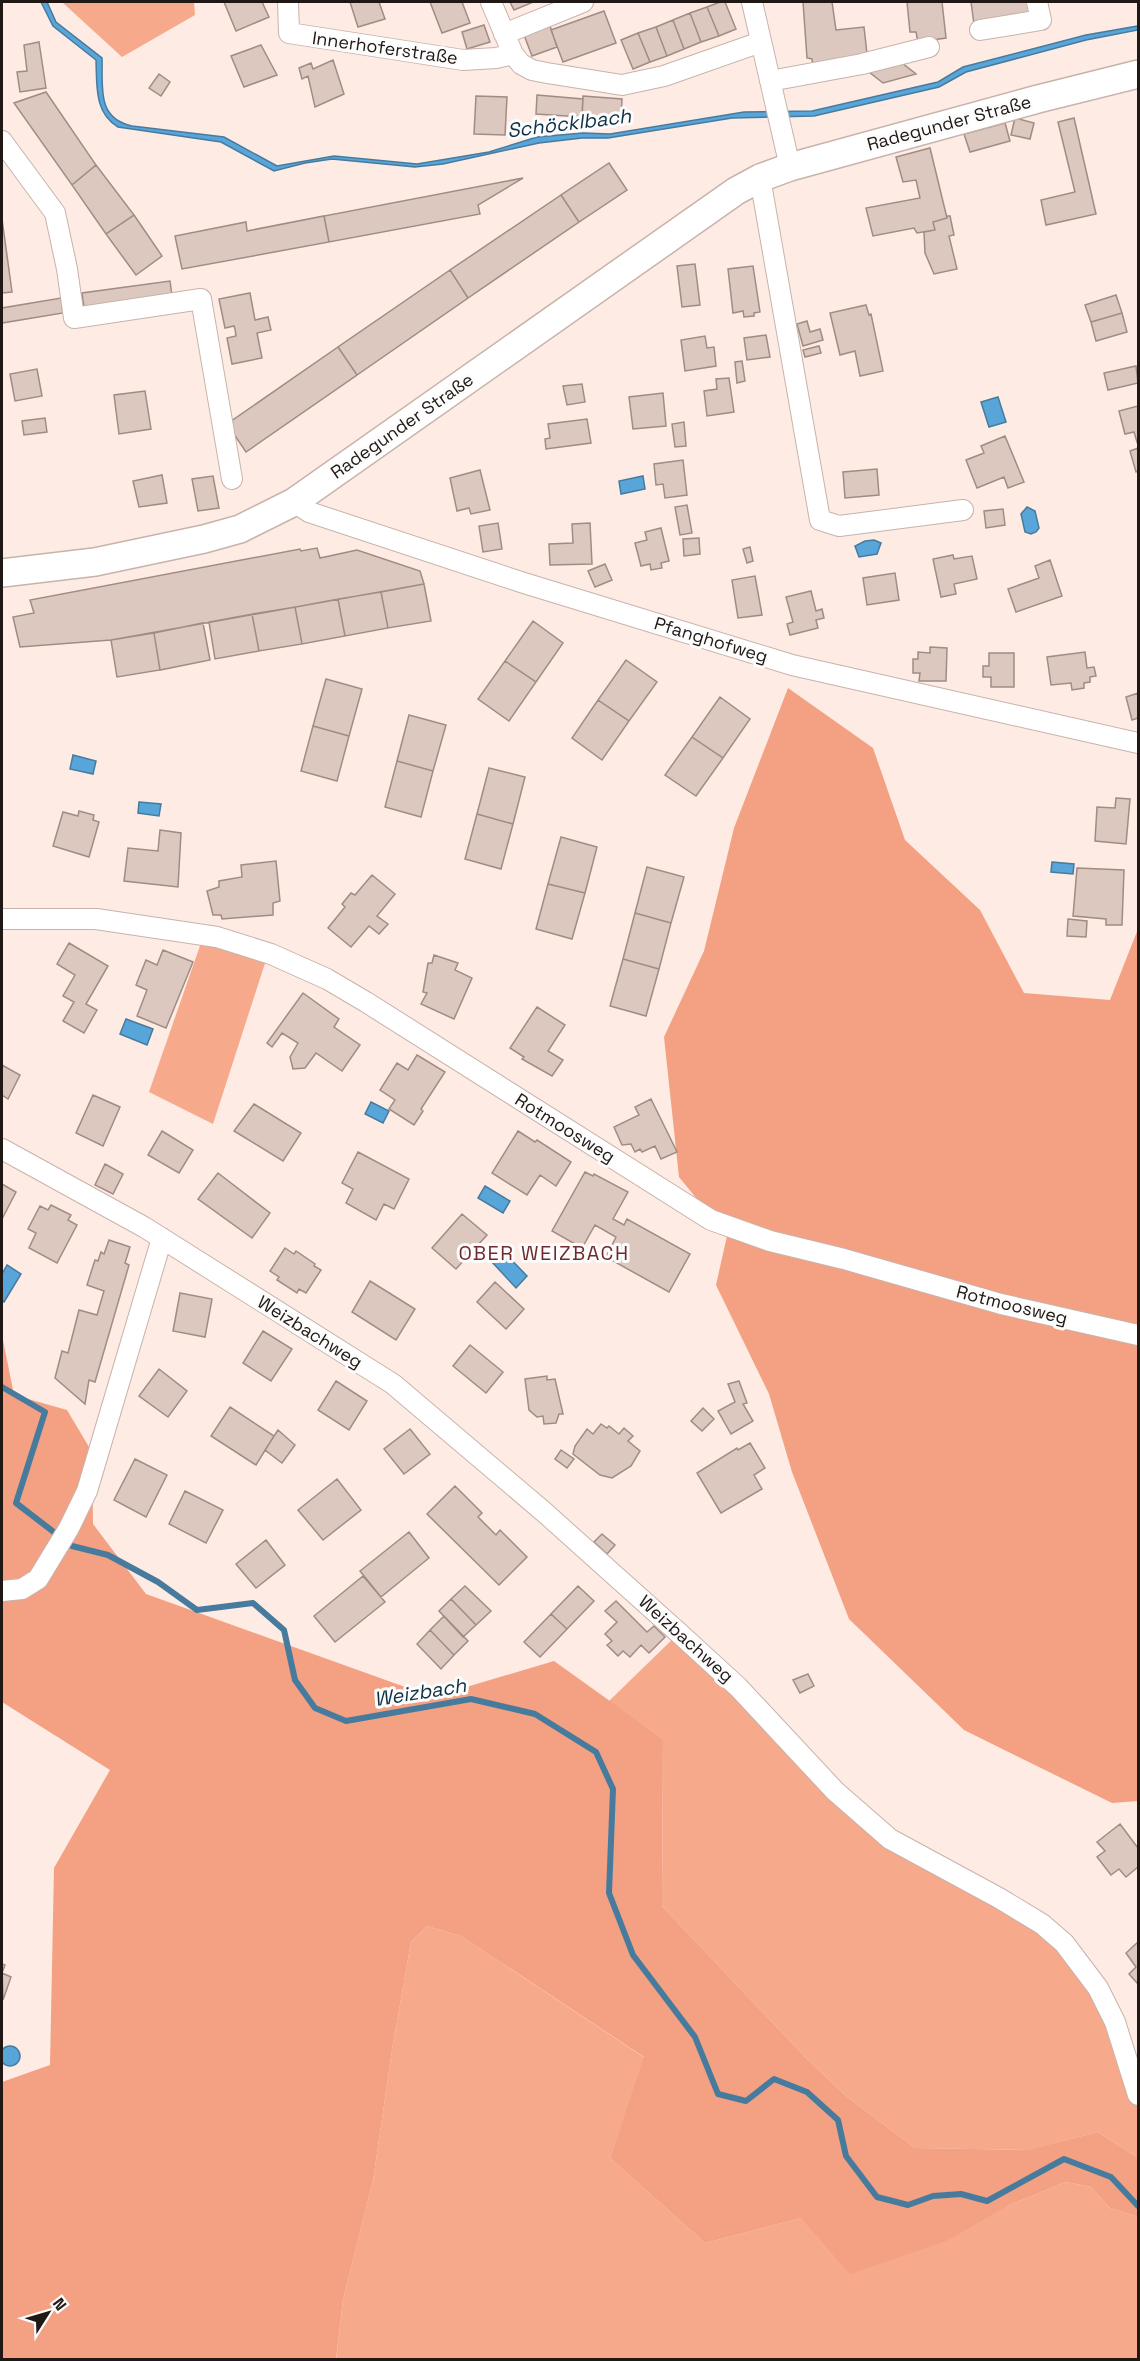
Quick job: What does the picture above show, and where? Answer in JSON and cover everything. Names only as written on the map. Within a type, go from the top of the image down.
[{"type":"main road","name":"Radegunder Straße","points":[[2,573],[95,562],[204,539],[240,529],[294,502],[736,191],[760,178],[790,167],[1138,74]]},
{"type":"street","name":"Innerhoferstraße","points":[[288,2],[289,33],[463,60],[496,58],[513,54]]},
{"type":"street","points":[[491,2],[513,54],[521,64],[532,70],[622,85],[664,76],[761,42]]},
{"type":"street","points":[[504,34],[583,2]]},
{"type":"street","points":[[753,2],[790,167]]},
{"type":"street","points":[[980,30],[1041,20],[1037,2]]},
{"type":"street","points":[[772,90],[929,47]]},
{"type":"street","points":[[2,141],[55,213],[67,269],[74,318],[201,299],[232,479]]},
{"type":"street","points":[[760,178],[820,520],[839,526],[963,510]]},
{"type":"street","name":"Pfanghofweg","points":[[294,502],[309,512],[524,583],[792,665],[1138,743]]},
{"type":"street","name":"Rotmoosweg","points":[[2,919],[96,919],[217,937],[271,954],[327,979],[366,1002],[711,1220],[770,1241],[844,1259],[1001,1304],[1138,1335]]},
{"type":"street","name":"Weizbachweg","points":[[2,1149],[162,1239],[393,1384],[553,1520],[696,1648],[738,1687],[835,1791],[891,1839],[1042,1924],[1064,1943],[1098,1988],[1114,2022],[1138,2095]]},
{"type":"street","points":[[2,1591],[22,1589],[38,1579],[69,1528],[87,1491],[162,1239]]},
{"type":"shaded area","points":[[62,2],[194,2],[195,15],[122,57]]},
{"type":"shaded area","points":[[788,688],[873,748],[905,840],[980,910],[1024,993],[1110,1000],[1138,929],[1138,1801],[1112,1803],[964,1730],[849,1619],[792,1472],[769,1394],[716,1285],[727,1236],[679,1177],[664,1037],[704,951],[734,828]]},
{"type":"shaded area","points":[[201,943],[266,960],[213,1124],[149,1092]]},
{"type":"shaded area","points":[[2,1335],[14,1395],[67,1410],[92,1452],[93,1524],[146,1594],[433,1697],[554,1661],[663,1739],[662,1906],[807,2059],[846,2096],[915,2148],[1027,2150],[1098,2132],[1138,2158],[1138,2217],[1110,2208],[1091,2187],[1066,2182],[1007,2206],[946,2241],[850,2274],[801,2218],[705,2243],[610,2158],[644,2057],[461,1936],[427,1926],[411,1942],[392,2050],[373,2181],[343,2300],[336,2359],[2,2359],[2,2082],[50,2065],[54,1868],[110,1770],[2,1702]]},
{"type":"shaded area","points":[[679,1633],[890,1839],[999,1898],[1078,1959],[1138,2095],[1138,2158],[1098,2132],[1028,2150],[915,2148],[846,2096],[807,2059],[662,1906],[663,1739],[609,1701]]},
{"type":"shaded area","points":[[427,1926],[461,1936],[645,2058],[610,2158],[705,2243],[801,2218],[1007,2206],[1066,2182],[1091,2187],[1110,2208],[1138,2217],[1138,2359],[336,2360],[343,2300],[373,2181],[392,2050],[411,1942]]},
{"type":"water","name":"Schöcklbach","points":[[41,2],[47,2],[56,22],[102,58],[104,100],[112,116],[120,122],[132,126],[224,137],[277,166],[334,156],[417,164],[489,152],[537,137],[583,133],[610,134],[744,112],[812,111],[938,82],[963,67],[1086,35],[1138,26],[1138,30],[1086,40],[966,72],[939,87],[814,116],[732,118],[608,138],[582,138],[539,143],[443,164],[415,167],[332,159],[274,171],[221,142],[118,127],[105,114],[98,98],[96,60],[53,26]]},
{"type":"water","points":[[998,397],[1006,422],[989,427],[981,402]]},
{"type":"water","points":[[643,476],[645,489],[621,494],[619,481]]},
{"type":"water","points":[[1027,507],[1035,511],[1039,528],[1031,534],[1025,532],[1021,514]]},
{"type":"water","points":[[874,540],[881,543],[877,554],[859,557],[855,546]]},
{"type":"water","points":[[73,755],[96,761],[93,774],[70,769]]},
{"type":"water","points":[[139,802],[161,804],[159,816],[138,813]]},
{"type":"water","points":[[1052,862],[1074,864],[1073,874],[1051,872]]},
{"type":"water","points":[[126,1019],[153,1029],[147,1045],[120,1034]]},
{"type":"water","points":[[371,1102],[389,1111],[383,1123],[365,1114]]},
{"type":"water","points":[[485,1186],[510,1201],[503,1213],[478,1198]]},
{"type":"water","points":[[503,1251],[527,1276],[516,1288],[492,1262]]},
{"type":"water","points":[[7,1265],[21,1274],[4,1302],[2,1300],[2,1274]]},
{"type":"water","points":[[6,2046],[14,2046],[20,2052],[20,2060],[14,2066],[6,2066],[0,2060],[0,2052]]},
{"type":"building","points":[[224,2],[262,2],[269,17],[236,31]]},
{"type":"building","points":[[350,2],[379,2],[385,19],[358,27]]},
{"type":"building","points":[[430,2],[462,2],[470,23],[442,33]]},
{"type":"building","points":[[510,2],[530,2],[531,3],[514,10]]},
{"type":"building","points":[[725,2],[736,29],[719,36],[707,7]]},
{"type":"building","points":[[803,2],[832,2],[836,30],[864,27],[867,54],[813,66],[812,59],[807,58]]},
{"type":"building","points":[[907,2],[942,2],[946,38],[918,42],[916,32],[910,32]]},
{"type":"building","points":[[971,2],[1032,2],[1034,15],[974,24]]},
{"type":"building","points":[[707,7],[719,36],[701,42],[690,13]]},
{"type":"building","points":[[604,11],[616,43],[563,62],[551,30]]},
{"type":"building","points":[[690,13],[701,42],[684,49],[673,20]]},
{"type":"building","points":[[673,20],[684,49],[667,56],[656,27]]},
{"type":"building","points":[[484,25],[490,42],[467,49],[462,32]]},
{"type":"building","points":[[550,26],[557,47],[532,56],[524,35]]},
{"type":"building","points":[[656,27],[667,56],[650,62],[638,33]]},
{"type":"building","points":[[638,33],[650,62],[633,69],[621,40]]},
{"type":"building","points":[[39,42],[46,88],[20,92],[17,72],[27,71],[24,45]]},
{"type":"building","points":[[261,45],[277,75],[244,87],[231,56]]},
{"type":"building","points":[[897,59],[916,74],[883,83],[864,68]]},
{"type":"building","points":[[333,60],[344,94],[315,107],[308,76],[302,79],[299,68],[311,63],[313,69]]},
{"type":"building","points":[[159,74],[170,82],[161,96],[149,88]]},
{"type":"building","points":[[46,92],[96,165],[72,185],[14,103]]},
{"type":"building","points":[[537,95],[583,99],[582,117],[536,114]]},
{"type":"building","points":[[476,96],[507,97],[505,135],[474,134]]},
{"type":"building","points":[[583,96],[622,99],[621,119],[582,116]]},
{"type":"building","points":[[1015,118],[1034,123],[1030,139],[1011,135]]},
{"type":"building","points":[[1074,118],[1096,214],[1046,225],[1041,200],[1075,192],[1058,122]]},
{"type":"building","points":[[1005,123],[1010,141],[970,152],[964,134]]},
{"type":"building","points":[[930,148],[947,218],[933,222],[935,230],[917,233],[914,228],[873,236],[866,208],[920,198],[916,180],[903,182],[896,157]]},
{"type":"building","points":[[609,163],[627,190],[579,222],[561,195]]},
{"type":"building","points":[[96,165],[134,215],[106,234],[72,185]]},
{"type":"building","points":[[523,178],[478,205],[480,214],[329,242],[324,216]]},
{"type":"building","points":[[561,195],[579,222],[468,298],[450,270]]},
{"type":"building","points":[[134,215],[162,256],[136,275],[106,234]]},
{"type":"building","points":[[324,216],[329,242],[182,269],[175,236],[246,222],[247,231]]},
{"type":"building","points":[[950,216],[954,235],[949,236],[957,269],[934,274],[925,253],[924,232],[935,230],[933,222],[947,218]]},
{"type":"building","points":[[2,219],[12,292],[2,293]]},
{"type":"building","points":[[695,264],[700,305],[682,307],[677,266]]},
{"type":"building","points":[[753,266],[760,312],[754,313],[754,316],[744,317],[743,311],[733,313],[728,269]]},
{"type":"building","points":[[450,270],[468,298],[357,375],[338,347]]},
{"type":"building","points":[[170,281],[172,296],[84,307],[82,293]]},
{"type":"building","points":[[250,293],[255,320],[268,317],[271,330],[257,333],[262,358],[232,364],[227,338],[236,336],[235,329],[234,326],[225,328],[219,299]]},
{"type":"building","points":[[1116,295],[1122,313],[1091,322],[1085,305]]},
{"type":"building","points":[[61,298],[63,313],[2,323],[2,308]]},
{"type":"building","points":[[866,305],[869,315],[871,314],[883,371],[860,376],[855,351],[840,355],[830,313]]},
{"type":"building","points":[[1122,313],[1127,332],[1096,341],[1091,322]]},
{"type":"building","points":[[807,321],[810,332],[820,329],[823,340],[803,346],[797,324]]},
{"type":"building","points":[[766,335],[770,357],[747,360],[744,338]]},
{"type":"building","points":[[705,336],[707,348],[714,347],[716,366],[685,371],[681,340]]},
{"type":"building","points":[[819,346],[821,353],[805,357],[803,350]]},
{"type":"building","points":[[338,347],[357,375],[246,452],[227,424]]},
{"type":"building","points":[[742,361],[745,381],[737,383],[735,362]]},
{"type":"building","points":[[1136,366],[1138,383],[1108,390],[1104,373]]},
{"type":"building","points":[[37,369],[42,396],[15,401],[10,374]]},
{"type":"building","points":[[729,378],[734,412],[707,416],[704,391],[717,389],[716,379]]},
{"type":"building","points":[[582,384],[585,402],[567,405],[563,386]]},
{"type":"building","points":[[145,391],[151,429],[119,434],[114,395]]},
{"type":"building","points":[[663,393],[666,426],[633,429],[629,397]]},
{"type":"building","points":[[1138,406],[1137,442],[1134,432],[1125,434],[1119,411]]},
{"type":"building","points":[[45,418],[47,432],[24,435],[22,421]]},
{"type":"building","points":[[587,419],[591,443],[546,449],[545,439],[550,438],[548,424]]},
{"type":"building","points":[[684,422],[686,446],[675,447],[672,424]]},
{"type":"building","points":[[1005,436],[1024,482],[1008,488],[1004,477],[977,488],[966,460],[984,453],[981,446]]},
{"type":"building","points":[[1138,448],[1138,471],[1136,472],[1130,451]]},
{"type":"building","points":[[683,460],[687,495],[665,498],[663,484],[656,485],[654,464]]},
{"type":"building","points":[[877,469],[879,495],[845,498],[843,472]]},
{"type":"building","points":[[480,470],[490,510],[471,514],[469,508],[457,511],[450,478]]},
{"type":"building","points":[[162,475],[167,503],[139,507],[133,481]]},
{"type":"building","points":[[213,476],[219,508],[198,511],[192,479]]},
{"type":"building","points":[[687,505],[692,533],[680,535],[675,507]]},
{"type":"building","points":[[1003,509],[1005,525],[986,528],[984,511]]},
{"type":"building","points":[[498,523],[502,549],[483,552],[479,526]]},
{"type":"building","points":[[590,523],[592,564],[550,565],[549,544],[573,543],[572,524]]},
{"type":"building","points":[[661,528],[669,561],[661,563],[662,568],[651,570],[650,564],[641,566],[635,543],[647,540],[645,532]]},
{"type":"building","points":[[699,538],[700,554],[684,556],[683,539]]},
{"type":"building","points":[[750,547],[753,561],[747,563],[743,549]]},
{"type":"building","points":[[317,548],[320,558],[357,550],[420,571],[424,584],[111,640],[20,647],[13,617],[34,613],[30,600],[300,549],[301,551]]},
{"type":"building","points":[[953,555],[954,559],[972,556],[977,579],[954,584],[956,594],[941,597],[933,559]]},
{"type":"building","points":[[1050,560],[1062,596],[1016,612],[1008,589],[1039,578],[1035,566]]},
{"type":"building","points":[[605,564],[612,580],[595,587],[588,571]]},
{"type":"building","points":[[895,573],[899,600],[867,605],[863,578]]},
{"type":"building","points":[[755,576],[762,615],[738,618],[732,580]]},
{"type":"building","points":[[424,584],[431,621],[388,628],[381,592]]},
{"type":"building","points":[[811,591],[816,611],[822,609],[824,618],[816,620],[818,628],[790,635],[787,624],[793,622],[786,597]]},
{"type":"building","points":[[381,592],[388,628],[345,636],[338,599]]},
{"type":"building","points":[[338,599],[345,636],[302,644],[295,607]]},
{"type":"building","points":[[295,607],[302,644],[259,651],[252,614]]},
{"type":"building","points":[[252,614],[259,651],[215,659],[209,622]]},
{"type":"building","points":[[533,621],[563,643],[536,682],[505,661]]},
{"type":"building","points":[[203,623],[210,660],[160,670],[154,633]]},
{"type":"building","points":[[154,633],[160,670],[117,677],[111,640]]},
{"type":"building","points":[[930,647],[947,648],[946,681],[919,681],[920,673],[913,673],[913,659],[918,659],[918,652],[930,653]]},
{"type":"building","points":[[1085,652],[1087,668],[1094,667],[1096,676],[1090,677],[1090,682],[1084,683],[1084,688],[1072,690],[1071,683],[1051,685],[1047,657]]},
{"type":"building","points":[[989,653],[1014,653],[1014,687],[991,687],[991,677],[983,677],[983,666],[989,666]]},
{"type":"building","points":[[626,660],[657,682],[629,721],[598,700]]},
{"type":"building","points":[[505,661],[536,682],[509,721],[478,699]]},
{"type":"building","points":[[326,679],[362,689],[349,736],[313,726]]},
{"type":"building","points":[[1138,693],[1138,718],[1132,720],[1126,697]]},
{"type":"building","points":[[720,697],[750,719],[723,758],[692,737]]},
{"type":"building","points":[[598,700],[629,721],[602,760],[572,738]]},
{"type":"building","points":[[409,715],[446,725],[433,771],[397,761]]},
{"type":"building","points":[[313,726],[349,736],[337,781],[301,771]]},
{"type":"building","points":[[692,737],[723,758],[696,796],[665,775]]},
{"type":"building","points":[[397,761],[433,771],[421,817],[385,807]]},
{"type":"building","points":[[489,768],[525,777],[513,824],[477,814]]},
{"type":"building","points":[[1116,798],[1130,799],[1126,844],[1095,841],[1097,807],[1115,808]]},
{"type":"building","points":[[79,811],[94,815],[93,820],[99,822],[89,857],[53,846],[63,812],[78,816]]},
{"type":"building","points":[[477,814],[513,824],[501,869],[465,859]]},
{"type":"building","points":[[160,830],[181,833],[178,887],[124,881],[128,848],[158,851]]},
{"type":"building","points":[[561,837],[597,847],[585,893],[548,884]]},
{"type":"building","points":[[276,861],[280,901],[273,903],[273,915],[222,919],[221,915],[213,915],[207,891],[219,887],[219,881],[242,877],[241,865]]},
{"type":"building","points":[[647,867],[684,877],[671,923],[635,913]]},
{"type":"building","points":[[1077,868],[1124,870],[1122,925],[1106,925],[1106,919],[1073,916]]},
{"type":"building","points":[[372,875],[395,894],[377,916],[388,924],[379,934],[369,926],[351,947],[328,928],[345,907],[342,904],[351,893],[355,895]]},
{"type":"building","points":[[548,884],[585,893],[572,939],[536,929]]},
{"type":"building","points":[[635,913],[671,923],[659,969],[623,959]]},
{"type":"building","points":[[1068,919],[1087,921],[1086,937],[1067,936]]},
{"type":"building","points":[[69,943],[108,966],[86,1004],[97,1010],[84,1033],[63,1021],[74,1002],[63,996],[75,975],[57,964]]},
{"type":"building","points":[[163,950],[193,962],[166,1028],[137,1016],[147,990],[136,985],[146,960],[157,965]]},
{"type":"building","points":[[434,955],[458,963],[455,970],[472,978],[454,1019],[421,1004],[427,993],[423,992],[428,963],[432,963]]},
{"type":"building","points":[[623,959],[659,969],[646,1016],[610,1006]]},
{"type":"building","points":[[303,993],[339,1019],[334,1027],[360,1045],[342,1071],[316,1053],[305,1068],[293,1069],[290,1057],[298,1043],[282,1033],[272,1047],[267,1043]]},
{"type":"building","points":[[537,1007],[565,1025],[548,1051],[563,1060],[552,1076],[522,1059],[524,1057],[510,1048]]},
{"type":"building","points":[[417,1055],[445,1072],[421,1109],[423,1111],[414,1125],[389,1109],[395,1100],[380,1090],[397,1063],[408,1070]]},
{"type":"building","points":[[2,1065],[20,1075],[8,1099],[2,1095]]},
{"type":"building","points":[[93,1095],[120,1107],[103,1146],[76,1133]]},
{"type":"building","points":[[651,1099],[677,1152],[661,1159],[655,1146],[642,1152],[640,1149],[635,1152],[631,1144],[622,1145],[614,1127],[639,1115],[635,1107]]},
{"type":"building","points":[[254,1104],[301,1133],[283,1161],[234,1131]]},
{"type":"building","points":[[162,1131],[193,1150],[179,1173],[148,1155]]},
{"type":"building","points":[[518,1131],[535,1142],[537,1140],[571,1162],[556,1186],[540,1175],[527,1195],[492,1173]]},
{"type":"building","points":[[358,1152],[409,1179],[394,1209],[384,1204],[376,1220],[346,1203],[353,1189],[342,1183]]},
{"type":"building","points":[[105,1164],[123,1174],[113,1194],[95,1185]]},
{"type":"building","points":[[585,1172],[593,1176],[594,1174],[628,1192],[613,1219],[624,1225],[627,1219],[690,1254],[669,1292],[606,1257],[616,1237],[595,1225],[582,1248],[552,1231]]},
{"type":"building","points":[[218,1173],[270,1213],[252,1238],[198,1199]]},
{"type":"building","points":[[2,1184],[16,1192],[2,1219]]},
{"type":"building","points":[[51,1205],[71,1215],[68,1220],[77,1225],[57,1263],[29,1248],[36,1233],[28,1229],[40,1206],[48,1210]]},
{"type":"building","points":[[462,1214],[487,1235],[456,1269],[432,1248]]},
{"type":"building","points":[[109,1240],[130,1247],[125,1263],[129,1265],[95,1382],[89,1380],[85,1404],[55,1378],[62,1351],[68,1353],[79,1310],[97,1315],[104,1291],[87,1285],[95,1260],[98,1261],[101,1252],[104,1254]]},
{"type":"building","points":[[285,1248],[294,1254],[296,1251],[321,1270],[306,1293],[299,1289],[297,1293],[277,1280],[279,1277],[270,1271]]},
{"type":"building","points":[[370,1281],[415,1309],[396,1340],[352,1312]]},
{"type":"building","points":[[495,1282],[524,1309],[506,1329],[477,1302]]},
{"type":"building","points":[[180,1293],[212,1299],[205,1337],[173,1331]]},
{"type":"building","points":[[263,1331],[292,1349],[271,1381],[243,1363]]},
{"type":"building","points":[[470,1345],[503,1372],[486,1393],[453,1366]]},
{"type":"building","points":[[159,1369],[187,1391],[168,1417],[139,1396]]},
{"type":"building","points":[[547,1376],[547,1380],[555,1379],[563,1414],[559,1414],[556,1423],[544,1424],[543,1416],[537,1417],[529,1410],[525,1379]]},
{"type":"building","points":[[336,1381],[367,1401],[349,1430],[318,1410]]},
{"type":"building","points":[[739,1381],[747,1403],[743,1404],[753,1421],[731,1434],[718,1411],[735,1402],[728,1384]]},
{"type":"building","points":[[230,1407],[274,1436],[256,1465],[211,1436]]},
{"type":"building","points":[[703,1408],[714,1419],[702,1431],[691,1421]]},
{"type":"building","points":[[601,1424],[607,1428],[609,1426],[619,1434],[624,1428],[633,1436],[628,1441],[640,1451],[631,1466],[612,1478],[600,1475],[573,1454],[575,1446],[587,1429],[593,1434]]},
{"type":"building","points":[[410,1429],[430,1454],[404,1474],[384,1449]]},
{"type":"building","points":[[278,1430],[295,1445],[282,1463],[265,1450]]},
{"type":"building","points":[[750,1443],[765,1468],[754,1475],[762,1489],[721,1513],[697,1473],[737,1448],[738,1450]]},
{"type":"building","points":[[561,1450],[574,1459],[567,1468],[555,1459]]},
{"type":"building","points":[[135,1459],[167,1475],[146,1517],[114,1500]]},
{"type":"building","points":[[337,1479],[361,1510],[323,1540],[298,1510]]},
{"type":"building","points":[[455,1486],[482,1513],[478,1517],[496,1535],[500,1530],[527,1557],[499,1585],[427,1514]]},
{"type":"building","points":[[185,1491],[223,1510],[206,1543],[169,1524]]},
{"type":"building","points":[[409,1532],[429,1558],[381,1597],[360,1571]]},
{"type":"building","points":[[602,1534],[615,1545],[607,1554],[594,1542]]},
{"type":"building","points":[[266,1540],[285,1565],[256,1588],[236,1564]]},
{"type":"building","points":[[363,1576],[385,1602],[335,1642],[314,1616]]},
{"type":"building","points":[[465,1586],[491,1611],[476,1625],[451,1599]]},
{"type":"building","points":[[578,1586],[594,1601],[567,1629],[551,1614]]},
{"type":"building","points":[[451,1599],[476,1625],[463,1637],[439,1611]]},
{"type":"building","points":[[616,1601],[647,1632],[654,1626],[665,1637],[649,1653],[641,1645],[630,1657],[623,1651],[618,1656],[607,1645],[612,1641],[605,1634],[617,1622],[605,1611]]},
{"type":"building","points":[[551,1614],[567,1629],[540,1657],[524,1642]]},
{"type":"building","points":[[444,1616],[468,1641],[454,1655],[430,1630]]},
{"type":"building","points":[[430,1630],[454,1655],[441,1669],[417,1644]]},
{"type":"building","points":[[808,1674],[814,1686],[800,1693],[793,1680]]},
{"type":"building","points":[[1120,1824],[1138,1848],[1138,1867],[1126,1877],[1119,1869],[1111,1875],[1097,1857],[1105,1851],[1097,1842]]},
{"type":"building","points":[[1138,1942],[1138,1984],[1129,1974],[1136,1967],[1126,1953]]},
{"type":"building","points":[[2,1973],[11,1977],[3,2000]]},
{"type":"waterway","name":"Weizbach","points":[[2,1387],[45,1412],[16,1503],[72,1546],[108,1555],[158,1582],[197,1610],[253,1603],[284,1630],[295,1680],[315,1708],[346,1721],[471,1699],[535,1714],[596,1752],[613,1789],[609,1893],[633,1955],[695,2037],[718,2094],[746,2101],[774,2079],[807,2092],[838,2120],[846,2156],[877,2197],[908,2205],[933,2196],[961,2194],[987,2201],[1064,2159],[1111,2177],[1138,2206]]},
{"type":"district","name":"OBER WEIZBACH","points":[[544,1253]]}]
